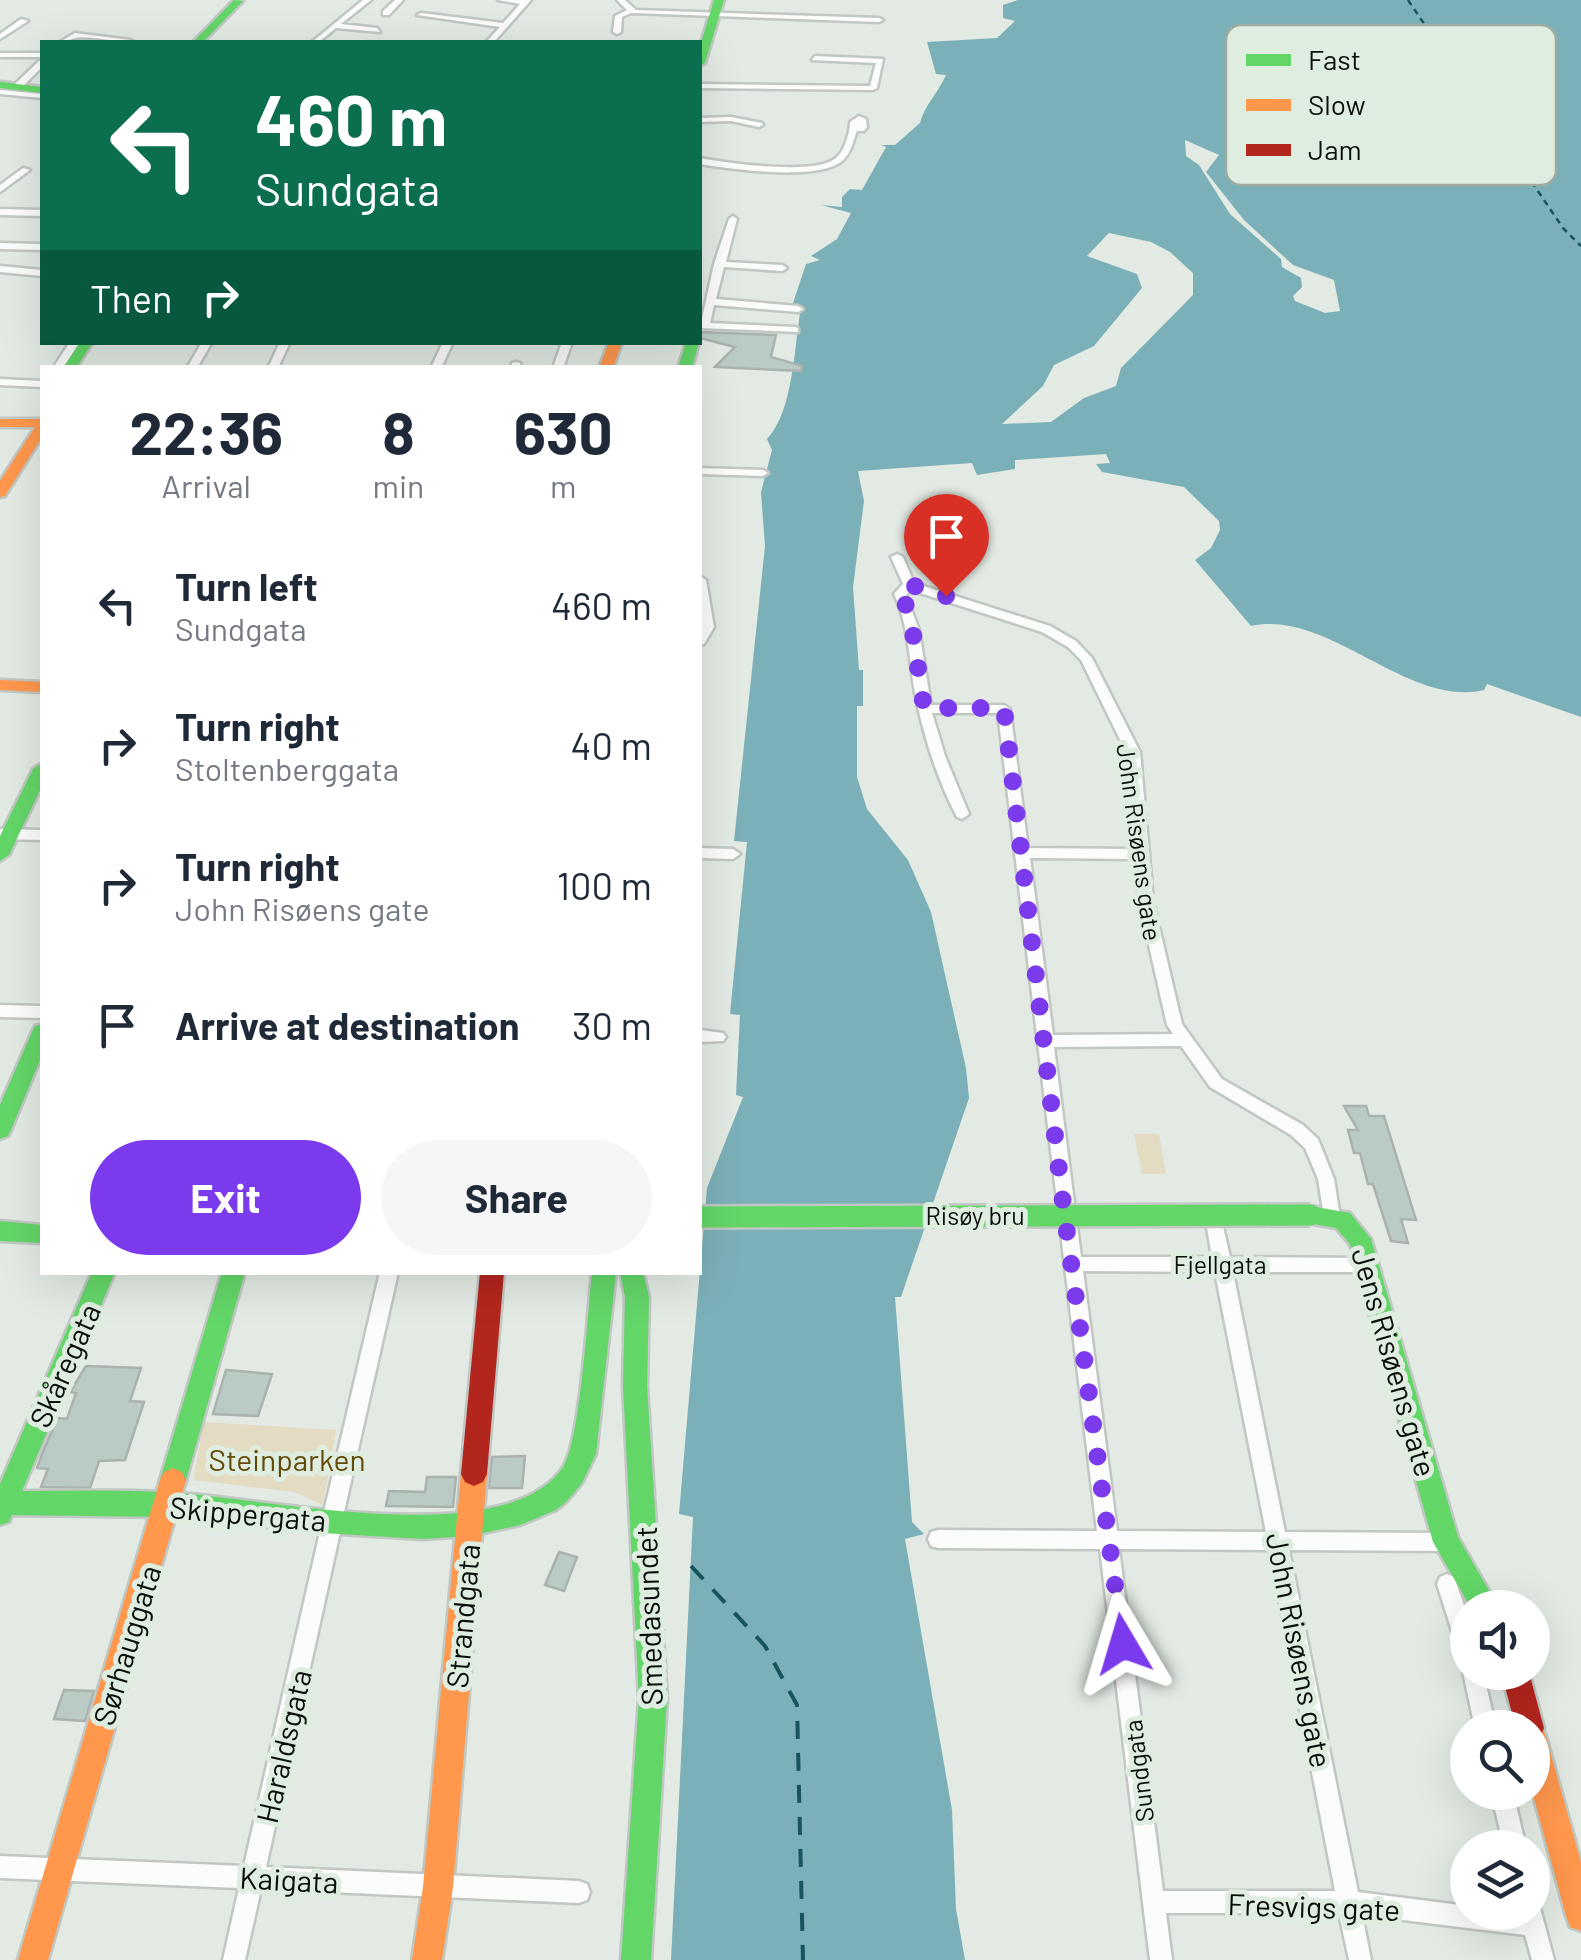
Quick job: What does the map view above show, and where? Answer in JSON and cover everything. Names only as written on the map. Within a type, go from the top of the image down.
[{"type":"main road","points":[[191,40],[223,0],[241,0]]},
{"type":"main road","points":[[200,40],[241,0]]},
{"type":"main road","points":[[702,57],[717,7]]},
{"type":"main road","points":[[6,88],[40,93]]},
{"type":"main road","points":[[0,422],[40,420]]},
{"type":"main road","points":[[0,468],[40,420]]},
{"type":"main road","points":[[0,493],[40,420]]},
{"type":"main road","points":[[0,681],[40,678]]},
{"type":"main road","points":[[0,681],[40,687]]},
{"type":"main road","points":[[0,854],[5,834],[40,773]]},
{"type":"main road","points":[[0,1130],[40,1037]]},
{"type":"main road","name":"Risøy bru","points":[[702,1216],[1332,1218]]},
{"type":"main road","name":"Jens Risøens gate","points":[[1332,1218],[1358,1234],[1446,1542],[1475,1590]]},
{"type":"main road","points":[[0,1232],[40,1234]]},
{"type":"main road","name":"Skåregata","points":[[1,1506],[103,1275]]},
{"type":"main road","name":"Sørhauggata","points":[[32,1960],[233,1275]]},
{"type":"main road","name":"Strandgata","points":[[427,1960],[438,1887],[492,1275]]},
{"type":"main road","name":"Skippergata","points":[[1,1506],[168,1505],[441,1526],[515,1516],[564,1490],[581,1459],[604,1275]]},
{"type":"main road","name":"Smedasundet","points":[[632,1275],[637,1297],[635,1386],[653,1700],[636,1960]]},
{"type":"main road","points":[[1550,1802],[1581,1916]]},
{"type":"street","points":[[318,40],[367,0]]},
{"type":"street","points":[[335,26],[374,32],[398,0]]},
{"type":"street","points":[[502,0],[526,1]]},
{"type":"street","points":[[621,0],[631,11]]},
{"type":"street","points":[[492,40],[526,1]]},
{"type":"street","points":[[617,32],[619,16],[631,11],[717,7],[879,20]]},
{"type":"street","points":[[421,16],[504,25]]},
{"type":"street","points":[[0,37],[24,22]]},
{"type":"street","points":[[66,40],[74,34],[116,40]]},
{"type":"street","points":[[0,55],[40,55]]},
{"type":"street","points":[[702,86],[873,88],[880,61],[815,58]]},
{"type":"street","points":[[6,88],[40,65]]},
{"type":"street","points":[[702,120],[759,124]]},
{"type":"street","points":[[702,161],[738,168],[828,165],[842,157],[855,127]]},
{"type":"street","points":[[0,189],[26,170]]},
{"type":"street","points":[[0,212],[40,212]]},
{"type":"street","points":[[702,324],[712,302],[732,219]]},
{"type":"street","points":[[0,246],[40,247]]},
{"type":"street","points":[[719,264],[782,268]]},
{"type":"street","points":[[0,268],[40,273]]},
{"type":"street","points":[[0,281],[13,270]]},
{"type":"street","points":[[712,302],[798,309]]},
{"type":"street","points":[[702,331],[795,330]]},
{"type":"street","points":[[0,382],[9,370]]},
{"type":"street","points":[[0,382],[40,384]]},
{"type":"street","points":[[702,471],[763,473]]},
{"type":"street","points":[[897,557],[908,584],[900,594],[910,613],[924,708],[939,765],[962,814]]},
{"type":"street","name":"John Risøens gate","points":[[908,584],[1046,629],[1086,658],[1133,752],[1140,854],[1164,988],[1182,1040],[1216,1083],[1297,1130],[1312,1144],[1326,1179],[1332,1218]]},
{"type":"street","points":[[702,592],[708,627],[702,638]]},
{"type":"street","name":"Sundgata","points":[[924,708],[1004,708],[1072,1264],[1111,1539],[1160,1960]]},
{"type":"street","points":[[5,834],[40,835]]},
{"type":"street","points":[[702,853],[732,854]]},
{"type":"street","points":[[1024,853],[1140,854]]},
{"type":"street","points":[[0,1011],[40,1012]]},
{"type":"street","points":[[702,1036],[718,1037]]},
{"type":"street","points":[[1047,1041],[1182,1040]]},
{"type":"street","name":"John Risøens gate","points":[[1214,1222],[1280,1540],[1360,1960]]},
{"type":"street","name":"Fjellgata","points":[[1072,1264],[1368,1264]]},
{"type":"street","name":"Haraldsgata","points":[[234,1960],[388,1275]]},
{"type":"street","points":[[938,1539],[1446,1542]]},
{"type":"street","points":[[1447,1584],[1450,1593]]},
{"type":"street","name":"Kaigata","points":[[0,1868],[579,1892]]},
{"type":"street","name":"Fresvigs gate","points":[[1153,1902],[1348,1902],[1450,1911]]},
{"type":"street","points":[[1535,1930],[1543,1960]]},
{"type":"green space","points":[[1134,1134],[1159,1134],[1166,1174],[1142,1174]]},
{"type":"green space","name":"Steinparken","points":[[204,1422],[336,1430],[323,1505],[295,1492],[193,1480]]},
{"type":"water","points":[[1018,0],[1581,0],[1581,717],[1487,684],[1484,690],[1455,692],[1426,685],[1309,631],[1280,625],[1251,626],[1195,560],[1211,548],[1220,530],[1219,521],[1184,487],[1102,472],[1096,464],[1110,463],[1106,454],[1015,460],[1015,469],[977,475],[972,463],[858,471],[864,501],[853,587],[859,670],[863,670],[863,706],[857,706],[857,777],[867,809],[908,860],[931,912],[966,1068],[969,1098],[901,1297],[895,1297],[912,1522],[924,1534],[905,1539],[952,1810],[956,1909],[965,1960],[671,1960],[693,1517],[679,1514],[707,1188],[743,1097],[736,1095],[740,1015],[730,1014],[747,842],[734,841],[765,546],[761,492],[772,450],[767,439],[788,395],[801,307],[792,306],[806,264],[820,260],[811,256],[837,239],[851,213],[821,205],[842,207],[842,197],[850,189],[862,190],[886,147],[881,145],[895,145],[920,123],[946,75],[936,74],[927,42],[997,38],[1015,21],[1003,18],[1003,5]],"holes":[[[1185,140],[1219,155],[1206,172],[1244,220],[1293,265],[1334,280],[1340,311],[1325,313],[1295,301],[1293,296],[1302,287],[1301,278],[1282,267],[1281,259],[1230,214],[1199,165],[1186,156]],[[1109,233],[1151,242],[1170,252],[1193,273],[1193,295],[1121,368],[1116,386],[1084,398],[1051,422],[1002,424],[1043,386],[1054,365],[1094,346],[1142,288],[1137,274],[1087,256]]]},
{"type":"building","points":[[702,332],[776,335],[771,357],[802,366],[801,371],[715,367],[735,347],[702,339]]},
{"type":"building","points":[[1344,1106],[1366,1106],[1369,1116],[1384,1116],[1416,1220],[1401,1219],[1408,1243],[1391,1241],[1360,1153],[1354,1153],[1348,1130],[1358,1130]]},
{"type":"building","points":[[86,1366],[141,1368],[130,1401],[144,1402],[125,1460],[99,1461],[90,1488],[41,1487],[48,1469],[37,1468],[44,1449],[58,1418],[67,1419],[76,1393],[70,1392]]},
{"type":"building","points":[[226,1370],[272,1374],[258,1416],[213,1414]]},
{"type":"building","points":[[525,1456],[522,1488],[489,1488],[492,1457]]},
{"type":"building","points":[[427,1477],[456,1477],[453,1507],[386,1506],[389,1491],[425,1492]]},
{"type":"building","points":[[559,1552],[577,1557],[564,1591],[545,1585]]},
{"type":"building","points":[[64,1690],[94,1691],[85,1721],[54,1719]]},
{"type":"ferry route","points":[[1408,0],[1425,25]]},
{"type":"ferry route","points":[[1534,185],[1563,228],[1581,246]]},
{"type":"ferry route","points":[[691,1566],[765,1646],[797,1705],[803,1960]]},
{"type":"traffic: fast","points":[[702,56],[719,0]]},
{"type":"traffic: fast","points":[[200,40],[238,1]]},
{"type":"traffic: fast","points":[[0,85],[40,90]]},
{"type":"traffic: fast","points":[[71,365],[85,345]]},
{"type":"traffic: fast","points":[[686,365],[692,345]]},
{"type":"traffic: fast","points":[[0,855],[40,773]]},
{"type":"traffic: fast","points":[[0,1130],[40,1037]]},
{"type":"traffic: fast","points":[[1310,1215],[1342,1220],[1360,1239],[1446,1542],[1475,1590]]},
{"type":"traffic: fast","points":[[702,1217],[1310,1215]]},
{"type":"traffic: fast","points":[[0,1231],[40,1234]]},
{"type":"traffic: fast","points":[[0,1513],[103,1275]]},
{"type":"traffic: fast","points":[[173,1480],[233,1275]]},
{"type":"traffic: fast","points":[[0,1503],[167,1504],[422,1527],[511,1516],[559,1492],[583,1454],[604,1275]]},
{"type":"traffic: fast","points":[[632,1275],[637,1297],[635,1386],[653,1699],[636,1960]]},
{"type":"traffic: slow","points":[[607,365],[615,345]]},
{"type":"traffic: slow","points":[[0,423],[40,423]]},
{"type":"traffic: slow","points":[[0,493],[40,430]]},
{"type":"traffic: slow","points":[[0,685],[40,687]]},
{"type":"traffic: slow","points":[[427,1960],[438,1887],[474,1474]]},
{"type":"traffic: slow","points":[[33,1960],[173,1480]]},
{"type":"traffic: slow","points":[[1550,1803],[1581,1916]]},
{"type":"traffic: jam","points":[[474,1474],[492,1275]]},
{"type":"traffic: jam","points":[[1520,1690],[1525,1710]]},
{"type":"route","points":[[946,596],[908,584],[900,594],[910,613],[924,708],[1004,708],[1047,1041],[1063,1203],[1123,1644]]}]
